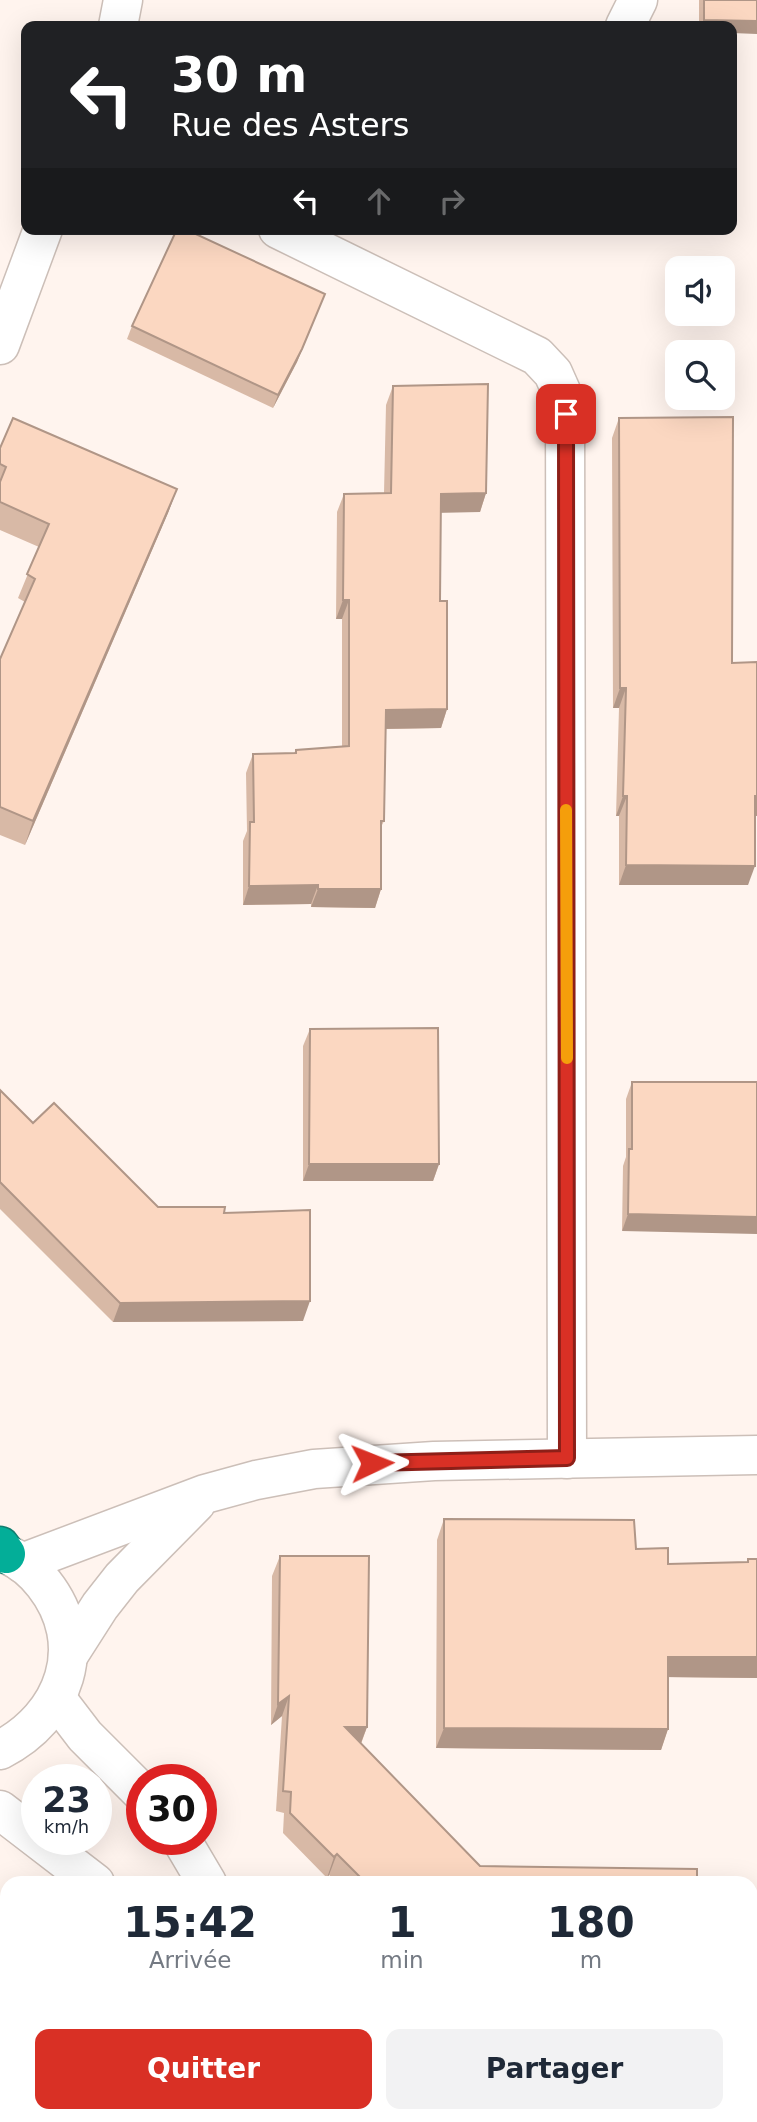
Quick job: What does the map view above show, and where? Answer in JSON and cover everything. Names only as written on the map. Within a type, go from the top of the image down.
[{"type":"street","points":[[119,21],[123,0]]},
{"type":"street","points":[[628,21],[638,0]]},
{"type":"street","points":[[0,345],[41,235]]},
{"type":"street","points":[[290,235],[537,356],[553,373],[563,393],[566,414],[567,1458]]},
{"type":"street","points":[[7,1554],[256,1480],[325,1468],[433,1461],[757,1455]]},
{"type":"street","points":[[68,1656],[100,1606],[122,1578],[205,1494]]},
{"type":"street","points":[[0,1750],[20,1740],[41,1721],[56,1698],[64,1678],[68,1656],[64,1624],[52,1594],[38,1577],[7,1554]]},
{"type":"street","points":[[56,1698],[85,1736],[126,1777]]},
{"type":"street","points":[[0,1810],[86,1876]]},
{"type":"street","points":[[190,1855],[203,1876]]},
{"type":"building","points":[[704,0],[757,0],[757,21],[704,20]]},
{"type":"building","points":[[174,235],[198,235],[325,294],[302,349],[278,395],[132,326]]},
{"type":"building","points":[[488,384],[486,493],[441,494],[440,601],[447,601],[447,709],[386,710],[381,889],[318,889],[318,885],[249,886],[250,822],[254,822],[253,754],[296,753],[296,750],[349,746],[349,600],[343,600],[344,494],[391,493],[393,386]]},
{"type":"building","points":[[733,417],[732,663],[757,662],[755,866],[626,865],[627,796],[623,796],[626,688],[620,688],[619,418]]},
{"type":"building","points":[[13,418],[177,489],[33,821],[0,807],[0,659],[35,579],[27,574],[49,524],[0,502],[0,482],[6,467],[0,464],[0,448]]},
{"type":"building","points":[[438,1028],[439,1164],[309,1164],[310,1029]]},
{"type":"building","points":[[632,1082],[757,1082],[757,1217],[628,1214]]},
{"type":"building","points":[[0,1090],[33,1123],[54,1103],[158,1207],[225,1207],[224,1213],[310,1210],[310,1301],[120,1303],[0,1182]]},
{"type":"building","points":[[444,1519],[634,1520],[636,1549],[668,1548],[668,1564],[748,1562],[748,1559],[757,1559],[757,1657],[668,1657],[668,1729],[444,1728]]},
{"type":"building","points":[[280,1556],[369,1556],[367,1727],[345,1727],[480,1866],[697,1869],[697,1876],[359,1876],[337,1854],[334,1857],[290,1813],[291,1792],[283,1791],[289,1696],[278,1704]]},
{"type":"slow traffic","points":[[566,810],[567,1058]]},
{"type":"route","points":[[372,1463],[567,1458],[566,414]]}]
